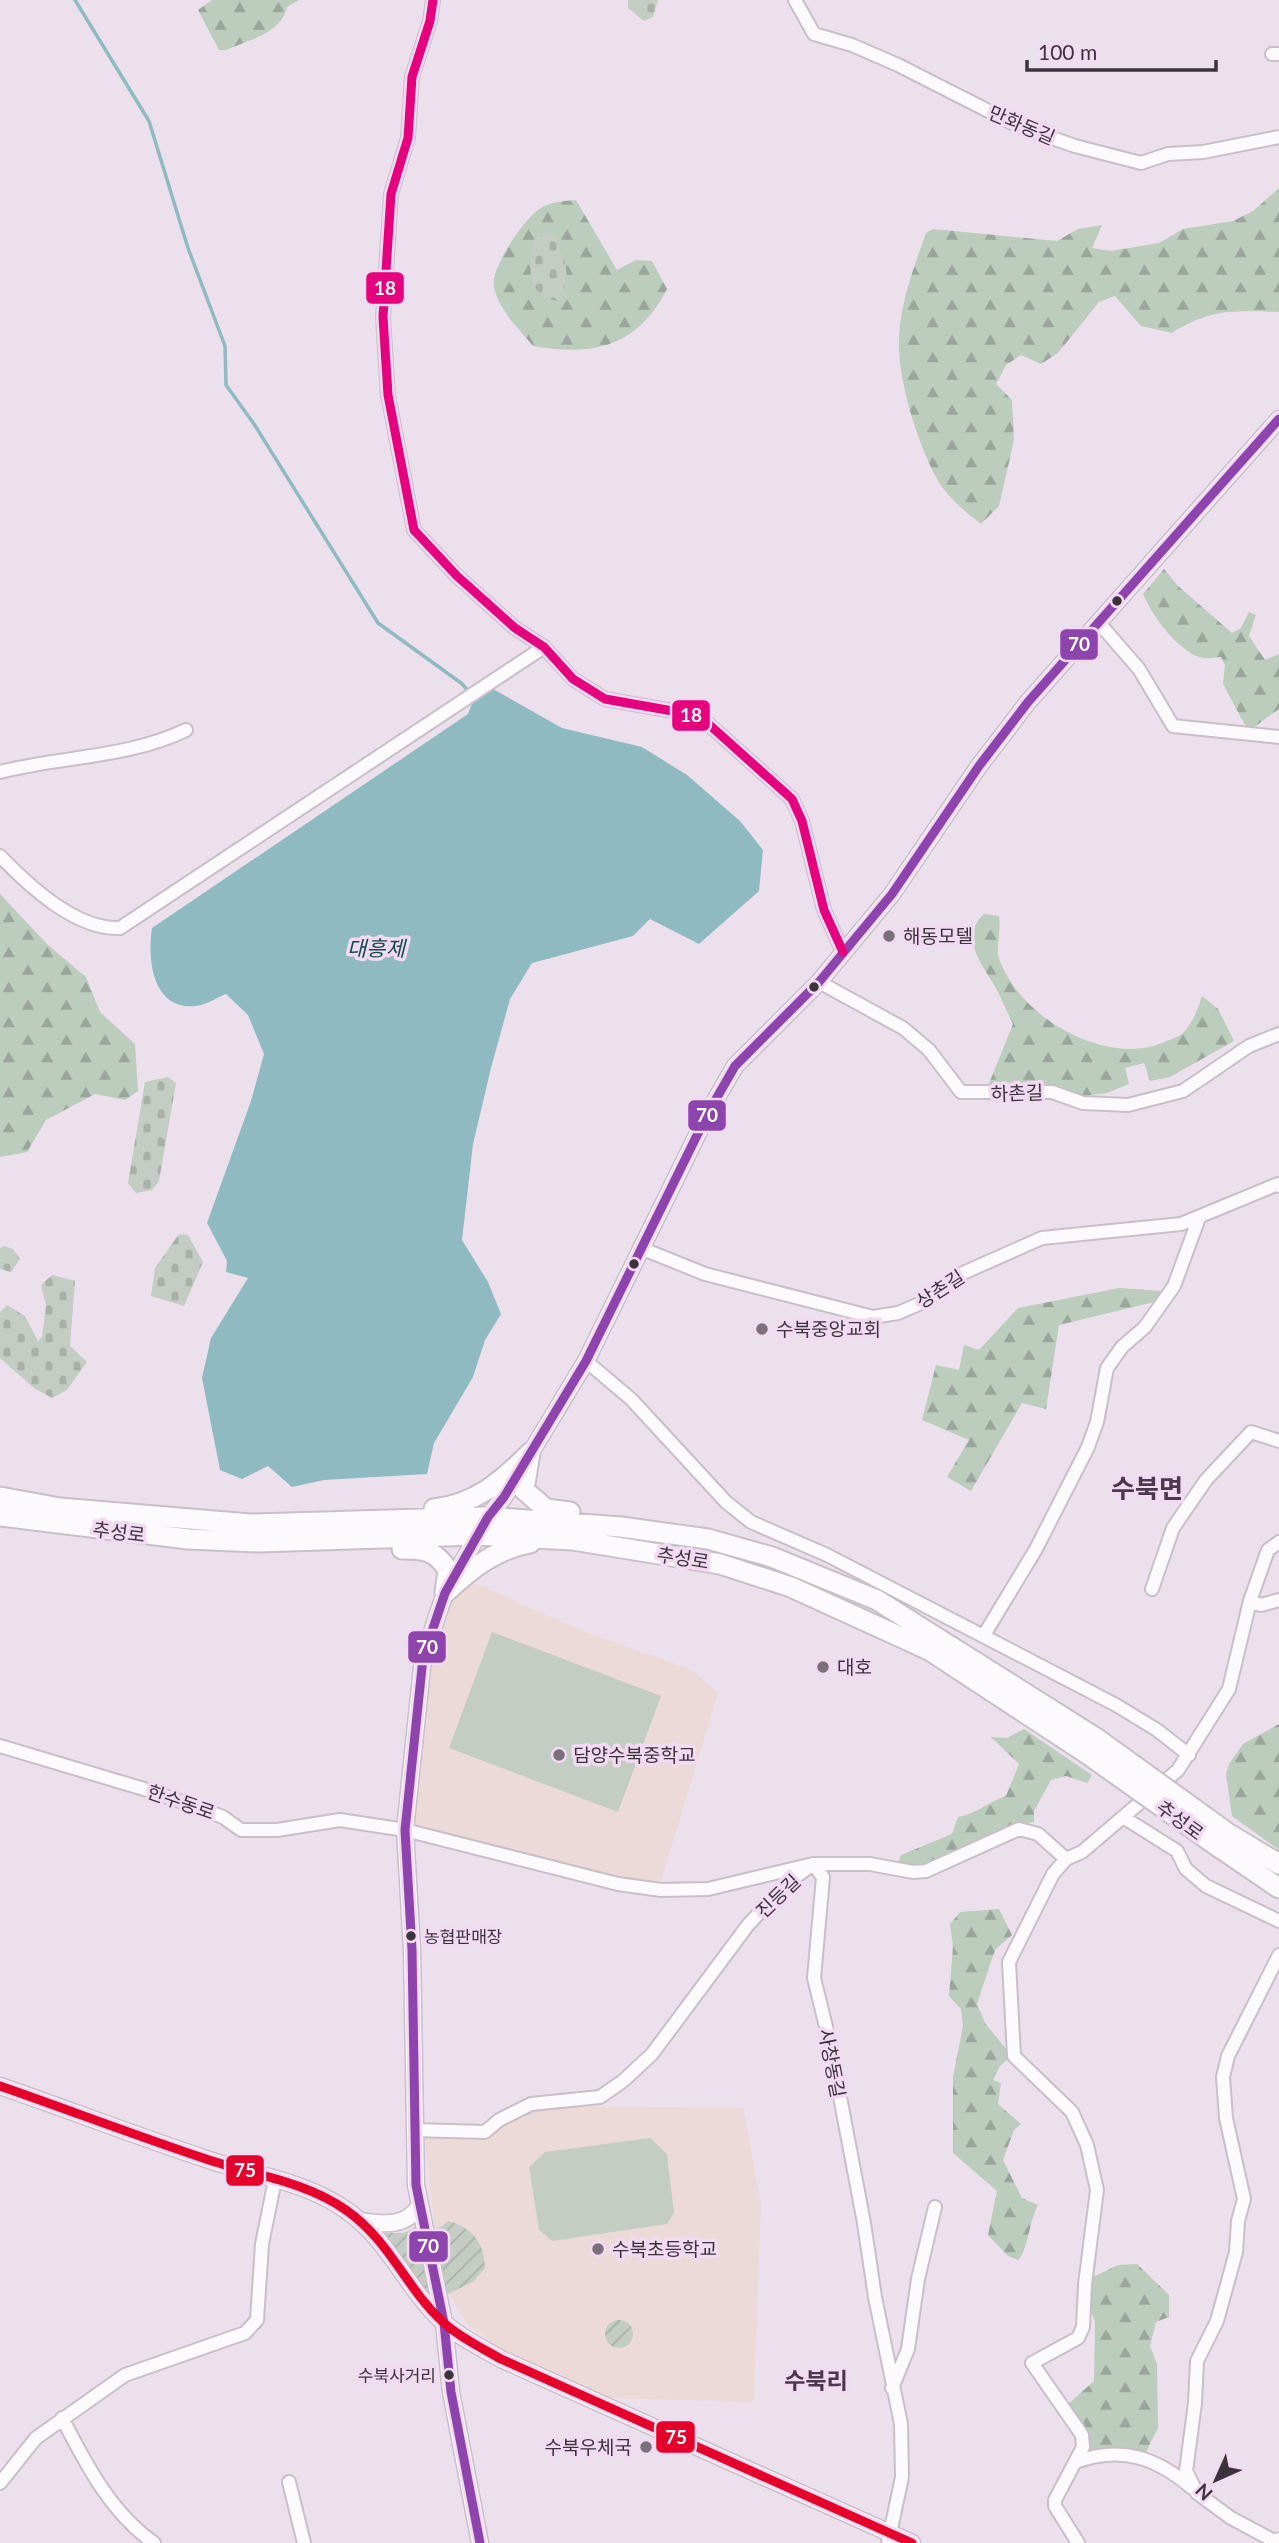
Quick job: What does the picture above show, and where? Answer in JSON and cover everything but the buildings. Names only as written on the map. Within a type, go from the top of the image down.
[{"type":"main road","points":[[236,1522],[451,1507],[480,1497],[505,1478],[530,1453]]},
{"type":"main road","points":[[530,1453],[524,1490],[546,1509],[654,1523],[708,1539]]},
{"type":"main road","name":"추성로","points":[[0,1497],[60,1508],[236,1522],[488,1517],[621,1527],[708,1539],[772,1558],[877,1600],[1091,1745],[1225,1841],[1279,1888]]},
{"type":"main road","name":"추성로","points":[[0,1516],[188,1539],[257,1542],[477,1535],[555,1539],[720,1564],[791,1587],[929,1650],[1091,1745]]},
{"type":"main road","points":[[188,1539],[322,1551],[427,1549],[441,1558],[448,1570],[445,1593]]},
{"type":"main road","points":[[445,1593],[472,1569],[497,1553],[516,1546],[555,1539]]},
{"type":"main road","name":"추성로","points":[[1225,1841],[1279,1864]]},
{"type":"street","points":[[433,0],[430,21],[412,77],[408,138],[389,204],[383,317],[388,395],[414,530],[506,620],[544,647],[573,679],[605,699],[684,713],[704,720],[792,799],[802,821],[824,910],[843,953]]},
{"type":"street","name":"만화동길","points":[[795,0],[814,34],[852,45],[1018,126],[1075,146],[1141,163],[1168,154],[1202,152],[1279,137]]},
{"type":"street","points":[[480,2543],[451,2392],[444,2323],[419,2207],[414,2130],[412,1955],[405,1830],[417,1690],[423,1658],[445,1593],[477,1535],[586,1361],[708,1113],[735,1066],[819,982],[892,894],[1000,737],[1279,419]]},
{"type":"street","points":[[1099,624],[1139,670],[1173,726],[1279,737]]},
{"type":"street","points":[[0,856],[20,877],[69,913],[108,929],[120,928],[544,647]]},
{"type":"street","points":[[0,772],[107,755],[167,740],[186,730]]},
{"type":"street","name":"하촌길","points":[[819,982],[903,1028],[929,1049],[961,1092],[972,1094],[1020,1090],[1052,1092],[1083,1103],[1128,1105],[1183,1091],[1249,1046],[1279,1034]]},
{"type":"street","name":"상촌길","points":[[643,1249],[705,1274],[873,1317],[898,1313],[926,1301],[963,1273],[1042,1238],[1181,1224],[1279,1184]]},
{"type":"street","points":[[984,1635],[1036,1549],[1088,1447],[1097,1422],[1107,1368],[1122,1347],[1145,1327],[1174,1286],[1199,1218]]},
{"type":"street","points":[[586,1361],[631,1399],[726,1502],[751,1522],[827,1556],[1116,1705],[1157,1730],[1189,1755]]},
{"type":"street","points":[[1153,1589],[1173,1528],[1206,1480],[1251,1432],[1279,1441]]},
{"type":"street","points":[[1078,2543],[1055,2506],[1058,2492],[1083,2447],[1082,2435],[1032,2363],[1078,2338],[1083,2328],[1085,2284],[1097,2190],[1087,2145],[1072,2112],[1014,2056],[1009,1962],[1053,1874],[1066,1859],[1082,1852],[1178,1770],[1189,1755],[1203,1727],[1229,1689],[1250,1601],[1268,1550],[1279,1542]]},
{"type":"street","points":[[1250,1601],[1261,1605],[1279,1600]]},
{"type":"street","name":"한수동로","points":[[0,1746],[154,1792],[223,1817],[241,1830],[277,1830],[340,1820],[405,1830]]},
{"type":"street","points":[[1123,1817],[1177,1851],[1186,1869],[1206,1886],[1258,1908],[1279,1921]]},
{"type":"street","points":[[813,1864],[870,1864],[913,1872],[926,1871],[1018,1829],[1038,1834],[1066,1859]]},
{"type":"street","name":"진등길","points":[[405,1830],[618,1884],[661,1890],[708,1889],[813,1864]]},
{"type":"street","name":"진등길","points":[[414,2130],[485,2132],[499,2120],[531,2104],[600,2097],[652,2054],[735,1940],[786,1884],[813,1864]]},
{"type":"street","name":"사창동길","points":[[813,1864],[822,1877],[814,1978],[829,2039],[892,2389],[901,2424],[903,2458],[888,2538]]},
{"type":"street","points":[[1197,2493],[1186,2471],[1195,2403],[1197,2361],[1217,2321],[1236,2252],[1238,2221],[1244,2199],[1226,2118],[1223,2077],[1228,2056],[1279,1955]]},
{"type":"street","points":[[0,2086],[328,2199],[360,2221],[384,2244],[420,2296],[444,2323],[501,2359],[888,2538],[912,2543]]},
{"type":"street","points":[[0,2483],[36,2438],[125,2375],[210,2347],[245,2333],[251,2327],[257,2320],[262,2244],[275,2180]]},
{"type":"street","points":[[360,2221],[397,2224],[407,2220],[419,2207]]},
{"type":"street","points":[[892,2389],[908,2349],[918,2279],[935,2207]]},
{"type":"street","points":[[62,2418],[85,2463],[115,2508],[154,2543]]},
{"type":"street","points":[[1076,2462],[1102,2454],[1135,2454],[1175,2473],[1231,2518],[1277,2542]]},
{"type":"street","points":[[289,2482],[304,2543]]},
{"type":"shaded area","name":"담양수북중학교","points":[[470,1581],[580,1630],[692,1670],[718,1693],[660,1884],[622,1882],[420,1831],[412,1818],[432,1657],[453,1597]]},
{"type":"shaded area","name":"수북초등학교","points":[[543,2106],[743,2108],[761,2203],[754,2402],[605,2398],[507,2354],[467,2324],[443,2284],[439,2267],[424,2134],[490,2135],[514,2118]]},
{"type":"green space","points":[[212,0],[299,0],[287,7],[284,16],[271,30],[226,50],[219,50],[198,10]]},
{"type":"green space","points":[[628,0],[658,0],[653,17],[644,21],[628,8]]},
{"type":"green space","points":[[1279,188],[1279,312],[1211,315],[1172,333],[1141,326],[1115,296],[1099,302],[1058,353],[1041,364],[1021,355],[1006,365],[996,384],[1012,400],[1014,440],[999,506],[981,524],[950,497],[936,477],[923,448],[906,397],[900,363],[901,318],[911,275],[926,233],[933,229],[1057,241],[1078,229],[1102,225],[1092,248],[1111,251],[1159,243],[1183,229],[1233,221],[1253,211]]},
{"type":"green space","points":[[576,200],[617,270],[636,260],[652,261],[667,289],[642,324],[612,343],[576,350],[533,346],[510,318],[496,295],[494,279],[497,268],[509,245],[539,209],[561,201]]},
{"type":"green space","points":[[547,232],[555,236],[566,269],[565,284],[557,301],[539,292],[531,278],[535,240]]},
{"type":"green space","points":[[1164,569],[1178,586],[1232,633],[1241,628],[1249,612],[1256,615],[1249,636],[1265,660],[1279,654],[1279,709],[1253,728],[1246,727],[1223,684],[1225,665],[1221,657],[1204,658],[1185,650],[1159,622],[1147,602],[1143,594]]},
{"type":"green space","points":[[0,894],[48,945],[86,977],[100,1012],[135,1044],[138,1091],[125,1100],[95,1094],[46,1120],[27,1152],[0,1157]]},
{"type":"green space","points":[[984,914],[999,916],[998,954],[1013,985],[1028,1003],[1062,1029],[1102,1045],[1123,1049],[1143,1048],[1182,1034],[1192,1021],[1202,996],[1218,1009],[1234,1041],[1170,1077],[1150,1081],[1144,1063],[1125,1068],[1129,1084],[1107,1093],[1083,1096],[1051,1085],[988,1086],[1013,1024],[975,951],[973,932]]},
{"type":"green space","points":[[168,1077],[176,1083],[159,1181],[152,1190],[136,1193],[128,1183],[145,1082]]},
{"type":"green space","points":[[179,1234],[188,1235],[203,1262],[184,1306],[151,1296],[155,1268]]},
{"type":"green space","points":[[4,1246],[13,1249],[20,1259],[11,1272],[0,1269],[0,1248]]},
{"type":"green space","points":[[52,1275],[75,1281],[70,1346],[87,1362],[67,1390],[52,1398],[34,1388],[0,1358],[0,1312],[7,1305],[25,1316],[38,1341],[42,1337],[46,1305],[41,1285]]},
{"type":"green space","points":[[1120,1288],[1161,1291],[1154,1302],[1059,1325],[1046,1409],[1022,1403],[971,1491],[947,1477],[969,1440],[922,1420],[936,1365],[959,1370],[964,1345],[979,1350],[1018,1308]]},
{"type":"green space","points":[[492,1632],[661,1696],[618,1812],[449,1748]]},
{"type":"green space","points":[[1279,1724],[1279,1850],[1232,1816],[1226,1774],[1229,1764],[1243,1744]]},
{"type":"green space","points":[[1024,1729],[1092,1775],[1087,1783],[1066,1776],[1051,1780],[1034,1811],[1034,1822],[999,1832],[933,1862],[915,1866],[897,1865],[901,1855],[952,1834],[958,1817],[1006,1796],[1019,1764],[991,1737],[1007,1738]]},
{"type":"green space","points":[[999,1909],[1012,1935],[995,1950],[977,2004],[985,2023],[1007,2050],[1007,2060],[1000,2066],[993,2080],[1001,2083],[998,2104],[1021,2124],[1014,2130],[1003,2160],[1022,2198],[1038,2205],[1024,2250],[1018,2260],[1008,2256],[988,2235],[997,2191],[953,2153],[953,2077],[963,2026],[961,2009],[949,1996],[953,1947],[950,1924],[960,1912]]},
{"type":"green space","points":[[650,2138],[667,2154],[674,2213],[667,2224],[552,2241],[539,2230],[529,2167],[545,2152]]},
{"type":"green space","points":[[449,2221],[465,2228],[476,2238],[485,2268],[474,2281],[448,2294],[439,2267],[434,2231]]},
{"type":"green space","points":[[419,2226],[429,2296],[384,2233],[403,2233]]},
{"type":"green space","points":[[1137,2264],[1169,2295],[1169,2317],[1156,2322],[1150,2346],[1157,2364],[1158,2428],[1145,2454],[1090,2449],[1084,2430],[1065,2407],[1094,2381],[1095,2321],[1088,2306],[1089,2279],[1118,2265]]},
{"type":"green space","points":[[619,2320],[629,2324],[633,2334],[629,2344],[619,2348],[609,2344],[605,2334],[609,2324]]},
{"type":"water","name":"대흥제","points":[[493,689],[562,728],[642,747],[687,775],[740,821],[763,850],[759,891],[699,944],[650,919],[633,936],[532,963],[510,999],[473,1144],[462,1240],[488,1282],[501,1314],[485,1340],[473,1377],[434,1443],[427,1474],[324,1480],[292,1487],[268,1466],[242,1479],[220,1470],[202,1378],[211,1338],[248,1278],[226,1272],[227,1261],[207,1223],[251,1101],[264,1054],[248,1015],[226,994],[201,1005],[185,1006],[172,1002],[163,994],[153,970],[152,928],[468,714],[472,703]]},
{"type":"waterway","points":[[75,0],[149,121],[188,248],[225,346],[226,385],[254,424],[378,623],[461,683],[477,700]]},
{"type":"transit line","name":"18","points":[[433,0],[430,21],[412,77],[408,138],[391,194],[383,317],[388,395],[414,530],[457,576],[515,628],[544,647],[573,679],[605,699],[684,713],[704,720],[792,799],[802,821],[824,910],[843,952]]},
{"type":"transit line","name":"70","points":[[480,2543],[451,2392],[444,2323],[416,2185],[412,1950],[405,1830],[423,1658],[445,1593],[488,1517],[504,1497],[586,1361],[708,1113],[735,1066],[819,982],[892,894],[979,766],[1028,702],[1279,419]]},
{"type":"transit line","name":"75","points":[[0,2086],[206,2159],[296,2185],[330,2200],[346,2210],[375,2236],[430,2308],[449,2327],[471,2342],[501,2359],[912,2543]]},
{"type":"place","name":"해동모텔","points":[[889,936]]},
{"type":"place","name":"수북중앙교회","points":[[762,1329]]},
{"type":"place","name":"대호","points":[[823,1667]]},
{"type":"place","name":"담양수북중학교","points":[[559,1755]]},
{"type":"place","name":"농협판매장","points":[[411,1936]]},
{"type":"place","name":"수북초등학교","points":[[598,2249]]},
{"type":"place","name":"수북사거리","points":[[449,2375]]},
{"type":"place","name":"수북우체국","points":[[646,2447]]},
{"type":"district","name":"수북면","points":[[1147,1489]]},
{"type":"district","name":"수북리","points":[[816,2381]]}]
